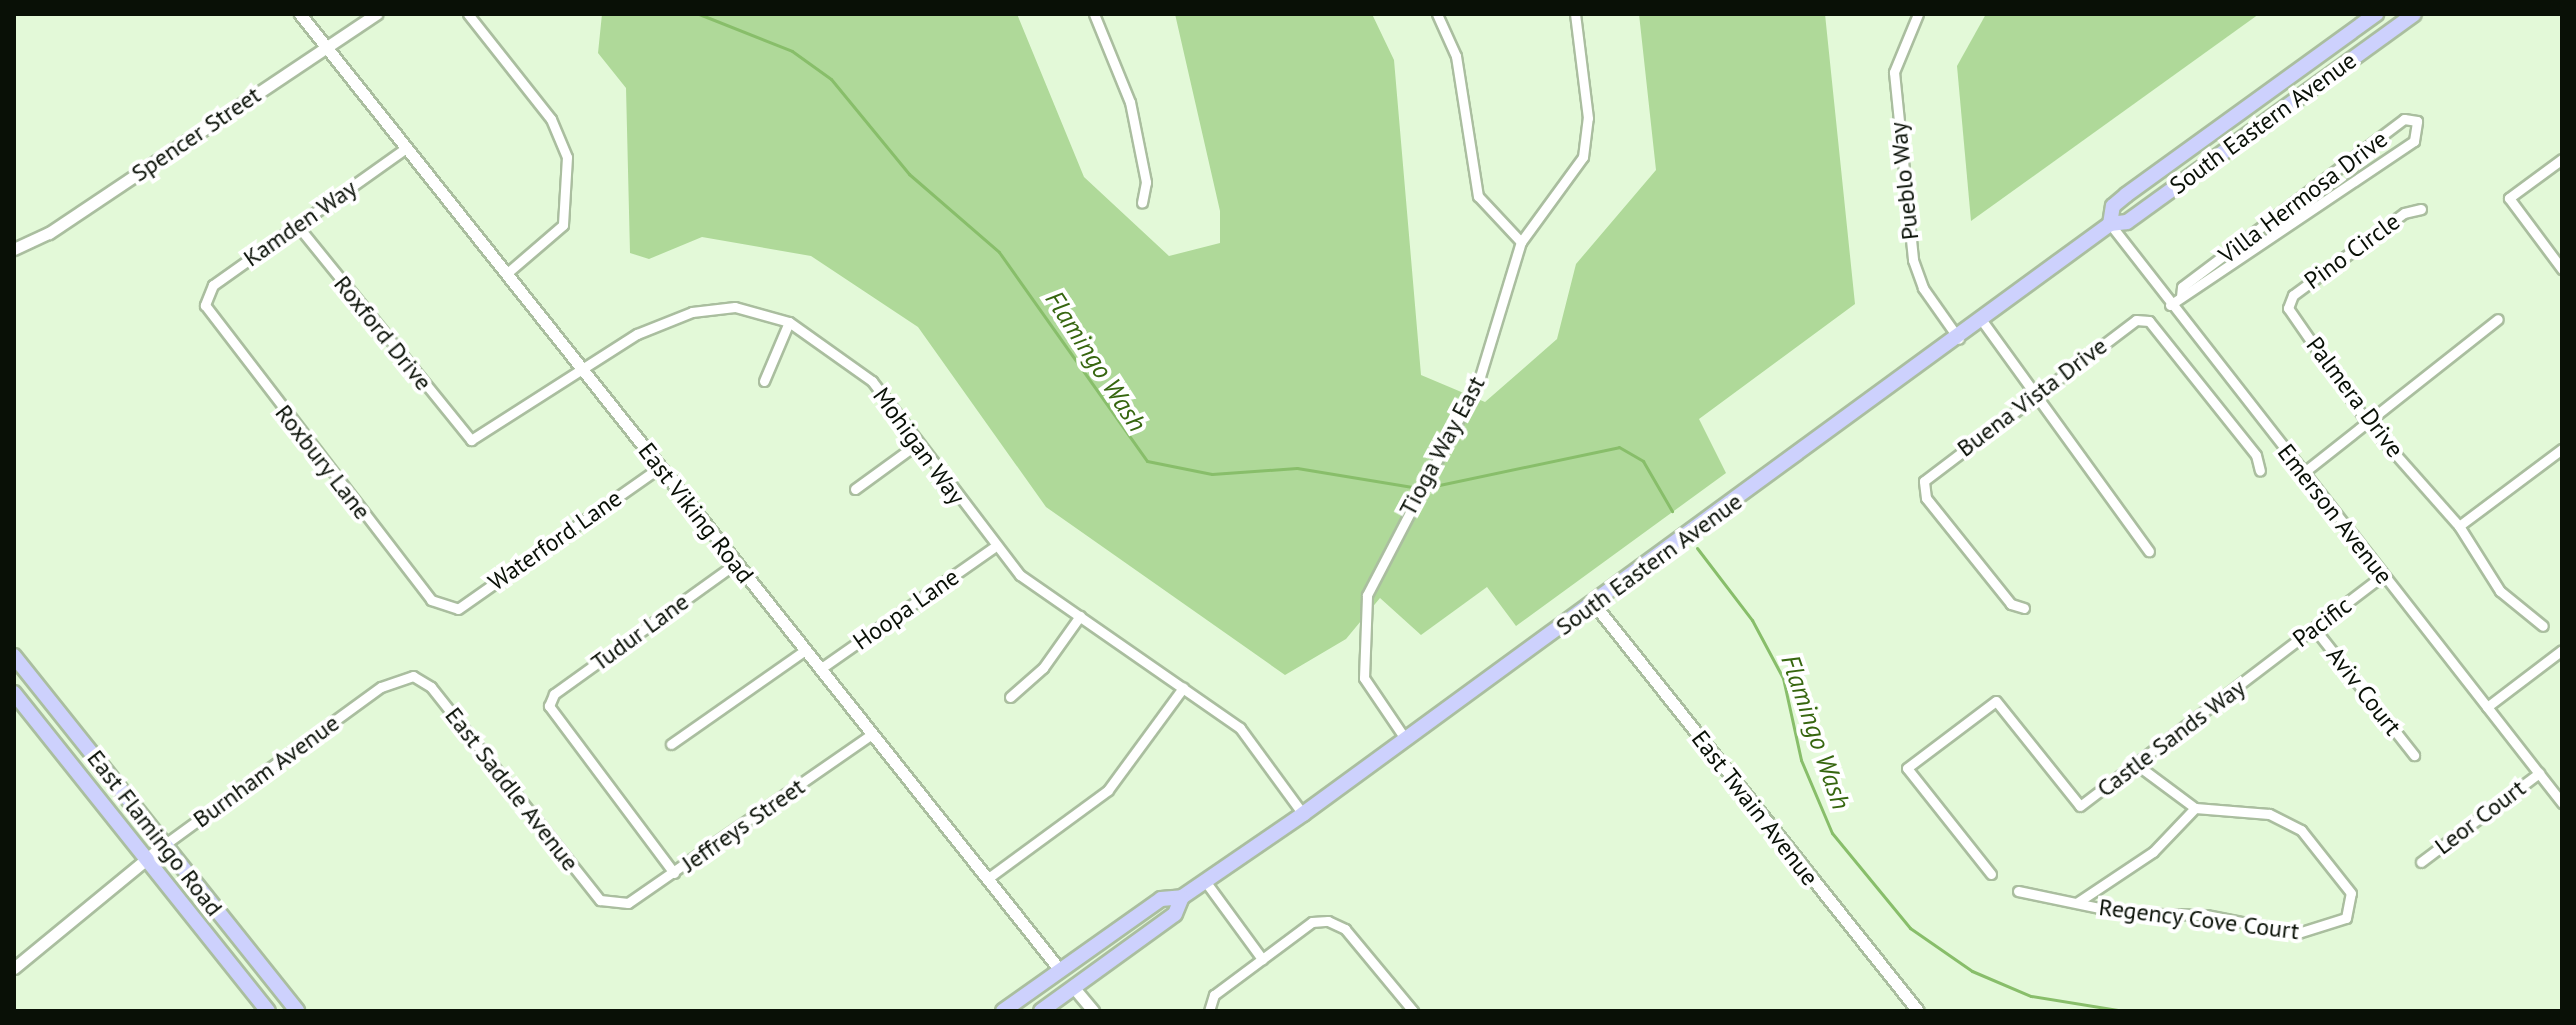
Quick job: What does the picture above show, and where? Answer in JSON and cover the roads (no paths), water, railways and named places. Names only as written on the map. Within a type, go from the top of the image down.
[{"type":"main road","name":"South Eastern Avenue","points":[[2110,224],[2119,201],[2376,14]]},
{"type":"main road","name":"South Eastern Avenue","points":[[1003,1011],[1161,899],[1182,897],[1303,814],[1960,339],[2110,224],[2127,222],[2414,14]]},
{"type":"main road","name":"East Flamingo Road","points":[[14,656],[297,1011]]},
{"type":"main road","name":"East Flamingo Road","points":[[14,693],[268,1011]]},
{"type":"main road","name":"South Eastern Avenue","points":[[1041,1011],[1175,914],[1182,897]]},
{"type":"street","name":"East Viking Road","points":[[300,14],[1093,1011]]},
{"type":"street","name":"Spencer Street","points":[[14,249],[49,233],[376,14]]},
{"type":"street","points":[[468,14],[551,119],[567,157],[563,225],[506,274]]},
{"type":"street","points":[[1094,14],[1130,102],[1144,171],[1142,203]]},
{"type":"street","points":[[1437,14],[1456,56],[1478,196],[1521,242]]},
{"type":"street","name":"Tioga Way East","points":[[1406,740],[1364,678],[1361,650],[1367,595],[1405,516],[1479,380],[1521,242],[1583,157],[1588,118],[1575,14]]},
{"type":"street","name":"Pueblo Way","points":[[1918,14],[1894,72],[1913,260],[1960,339]]},
{"type":"street","name":"Villa Hermosa Drive","points":[[2170,305],[2414,141],[2421,132],[2417,121],[2404,119],[2182,287],[2181,297]]},
{"type":"street","name":"Kamden Way","points":[[205,305],[213,285],[406,148]]},
{"type":"street","points":[[2562,159],[2509,198],[2562,269]]},
{"type":"street","name":"Pino Circle","points":[[2289,301],[2404,213],[2421,209]]},
{"type":"street","name":"Emerson Avenue","points":[[2110,224],[2170,305],[2562,803]]},
{"type":"street","name":"Roxford Drive","points":[[297,225],[471,440]]},
{"type":"street","name":"Palmera Drive","points":[[2289,301],[2367,422],[2459,526],[2500,591],[2543,626]]},
{"type":"street","name":"Roxbury Lane","points":[[205,305],[431,600],[449,610]]},
{"type":"street","name":"Mohigan Way","points":[[471,440],[584,371],[637,334],[692,312],[735,307],[789,322],[850,359],[918,443],[993,548],[1080,616],[1240,728],[1303,814]]},
{"type":"street","name":"Buena Vista Drive","points":[[2024,608],[2011,604],[1926,498],[1924,481],[2035,391],[2143,319],[2256,455],[2260,471]]},
{"type":"street","points":[[2303,473],[2498,319]]},
{"type":"street","points":[[764,381],[789,322]]},
{"type":"street","points":[[1983,322],[2149,551]]},
{"type":"street","points":[[855,489],[918,443]]},
{"type":"street","points":[[2459,526],[2562,449]]},
{"type":"street","name":"Waterford Lane","points":[[449,610],[660,467]]},
{"type":"street","name":"Hoopa Lane","points":[[820,669],[993,548]]},
{"type":"street","name":"Tudur Lane","points":[[674,873],[549,706],[554,694],[736,563]]},
{"type":"street","name":"Pacific","points":[[2261,669],[2383,575]]},
{"type":"street","name":"East Twain Avenue","points":[[1594,604],[1918,1011]]},
{"type":"street","points":[[1010,697],[1043,668],[1080,616]]},
{"type":"street","name":"Aviv Court","points":[[2314,628],[2414,755]]},
{"type":"street","points":[[671,744],[805,650]]},
{"type":"street","points":[[2487,707],[2562,650]]},
{"type":"street","name":"Castle Sands Way","points":[[1991,874],[1907,768],[1996,701],[2080,806],[2261,669]]},
{"type":"street","name":"Burnham Avenue","points":[[14,968],[164,845],[381,687],[413,676]]},
{"type":"street","name":"East Saddle Avenue","points":[[413,676],[431,687],[609,906]]},
{"type":"street","points":[[987,879],[1108,790],[1183,688]]},
{"type":"street","name":"Jeffreys Street","points":[[609,906],[628,903],[674,873],[872,734]]},
{"type":"street","points":[[2136,764],[2195,808]]},
{"type":"street","name":"Leor Court","points":[[2421,862],[2539,773]]},
{"type":"street","name":"Regency Cove Court","points":[[2195,808],[2269,814],[2301,830],[2351,893],[2346,918],[2298,933],[2078,902],[2153,852],[2195,808]]},
{"type":"street","points":[[1205,881],[1262,959]]},
{"type":"street","points":[[2018,891],[2078,902]]},
{"type":"street","points":[[1209,1011],[1214,995],[1312,922],[1328,921],[1345,929],[1413,1011]]},
{"type":"waterway","name":"Flamingo Wash","points":[[699,14],[792,51],[831,79],[909,174],[999,252],[1147,461],[1212,474],[1297,468],[1418,488]]},
{"type":"waterway","name":"Flamingo Wash","points":[[1425,488],[1619,447],[1643,461],[1672,511]]},
{"type":"waterway","name":"Flamingo Wash","points":[[1697,548],[1752,620],[1783,678],[1801,760],[1832,833],[1910,928],[1972,971],[2031,996],[2124,1011]]}]
